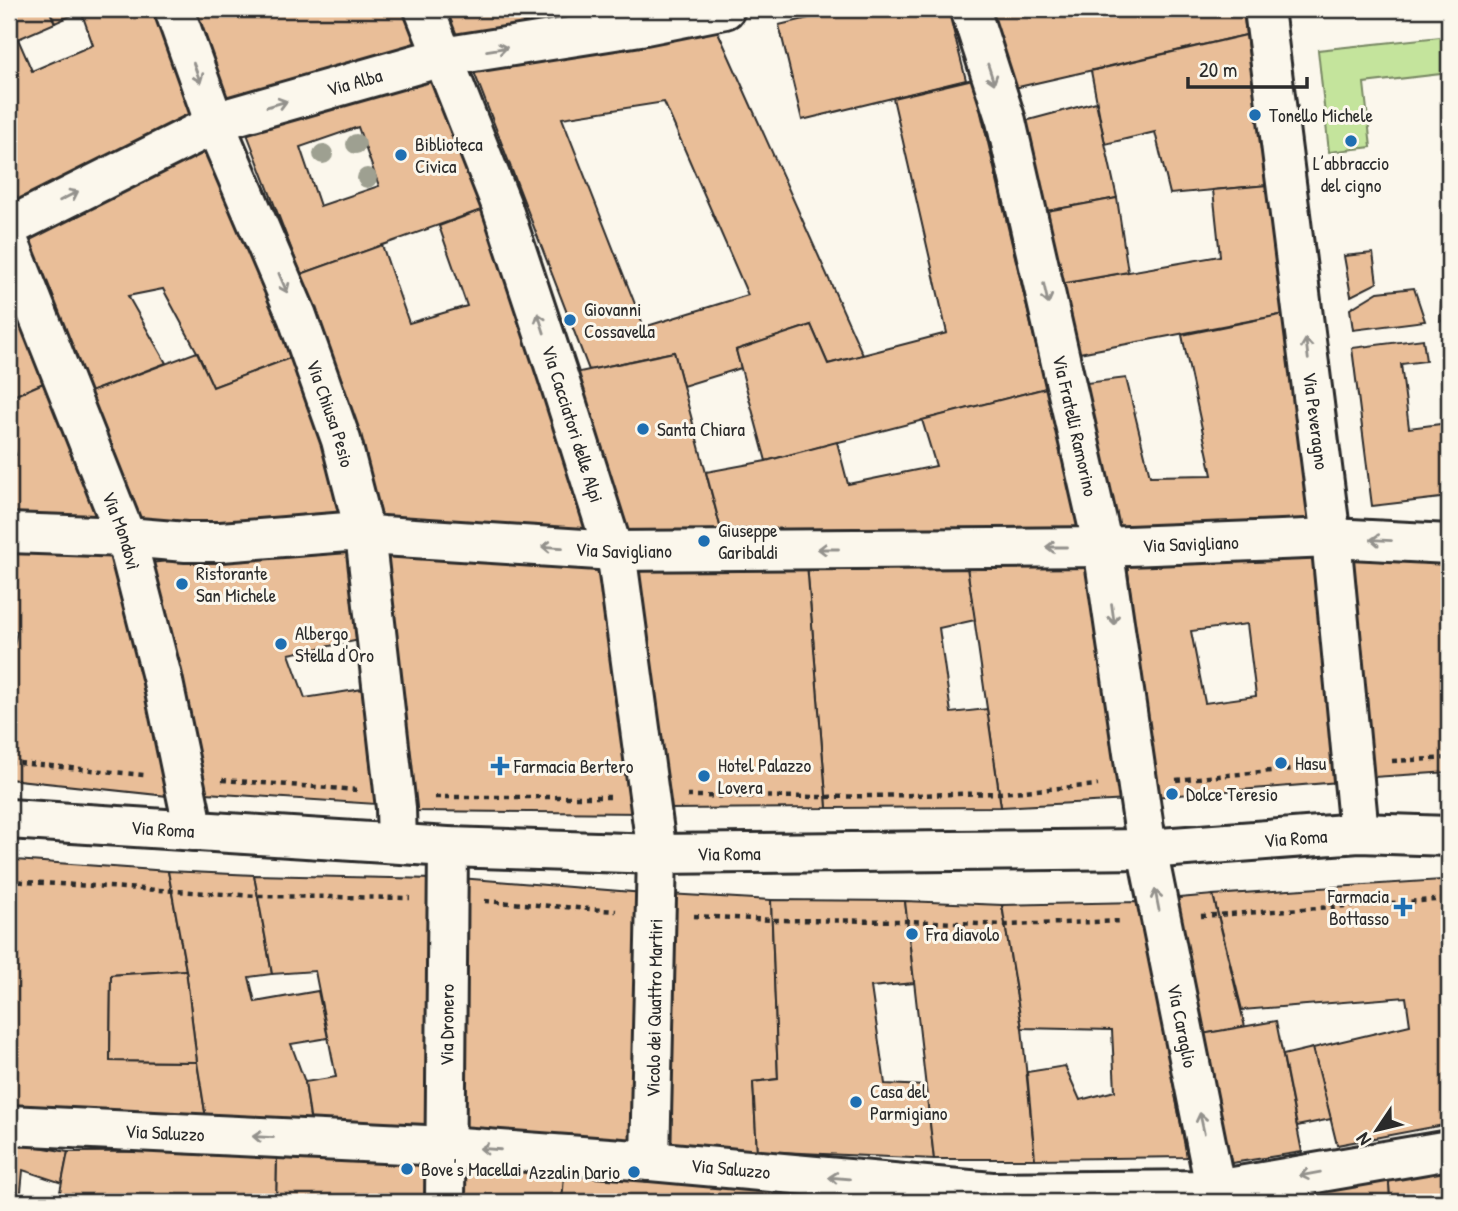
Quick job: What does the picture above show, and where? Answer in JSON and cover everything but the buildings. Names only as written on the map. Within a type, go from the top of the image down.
[{"type":"street","name":"Via Chiusa Pesio","points":[[174,9],[215,124],[297,316],[341,440],[365,534],[396,808],[397,842]]},
{"type":"street","name":"Via Cacciatori delle Alpi","points":[[424,9],[501,204],[614,551],[657,854]]},
{"type":"street","name":"Via Alba","points":[[9,228],[235,116],[442,57],[637,17],[725,9]]},
{"type":"street","name":"Via Fratelli Ramorino","points":[[970,9],[1006,121],[1103,547],[1147,849]]},
{"type":"street","name":"Via Peveragno","points":[[1264,9],[1331,538],[1359,833]]},
{"type":"street","name":"Via Mondovì","points":[[9,242],[126,537],[162,677],[194,831]]},
{"type":"street","name":"Via Savigliano","points":[[9,533],[221,541],[347,532],[614,551],[1103,547],[1331,538],[1449,544]]},
{"type":"street","name":"Via Roma","points":[[9,819],[448,846],[657,854],[1147,849],[1359,833],[1448,846]]},
{"type":"street","name":"Via Dronero","points":[[445,1202],[448,846]]},
{"type":"street","name":"Via Caraglio","points":[[1147,849],[1217,1196]]},
{"type":"street","name":"Vicolo dei Quattro Martiri","points":[[650,1161],[657,854]]},
{"type":"street","name":"Via Saluzzo","points":[[9,1125],[446,1146],[650,1161],[992,1192],[1217,1196],[1449,1150]]},
{"type":"path","points":[[1385,762],[1449,758]]},
{"type":"path","points":[[9,762],[151,775]]},
{"type":"path","points":[[1166,780],[1324,766]]},
{"type":"path","points":[[216,779],[362,791]]},
{"type":"path","points":[[677,796],[826,797],[999,793],[1101,785]]},
{"type":"path","points":[[423,797],[614,797]]},
{"type":"path","points":[[9,881],[258,896],[422,898]]},
{"type":"path","points":[[1195,916],[1449,899]]},
{"type":"path","points":[[473,900],[617,911]]},
{"type":"path","points":[[681,915],[772,920],[908,920],[1006,925],[1129,920]]},
{"type":"green space","points":[[1449,36],[1449,73],[1364,83],[1371,147],[1329,152],[1318,50]]},
{"type":"place","name":"Tonello Michele","points":[[1255,115]]},
{"type":"place","name":"L’abbraccio del cigno","points":[[1351,141]]},
{"type":"place","name":"Biblioteca Civica","points":[[401,155]]},
{"type":"place","name":"Giovanni Cossavella","points":[[570,320]]},
{"type":"place","name":"Santa Chiara","points":[[643,429]]},
{"type":"place","name":"Giuseppe Garibaldi","points":[[704,541]]},
{"type":"place","name":"Ristorante San Michele","points":[[182,584]]},
{"type":"place","name":"Albergo Stella d'Oro","points":[[281,644]]},
{"type":"place","name":"Hasu","points":[[1281,763]]},
{"type":"place","name":"Farmacia Bertero","points":[[500,766]]},
{"type":"place","name":"Hotel Palazzo Lovera","points":[[704,776]]},
{"type":"place","name":"Dolce Teresio","points":[[1172,794]]},
{"type":"place","name":"Farmacia Bottasso","points":[[1403,907]]},
{"type":"place","name":"Fra diavolo","points":[[912,934]]},
{"type":"place","name":"Casa del Parmigiano","points":[[856,1102]]},
{"type":"place","name":"Bove's Macellai","points":[[407,1169]]},
{"type":"place","name":"Azzalin Dario","points":[[634,1172]]}]
